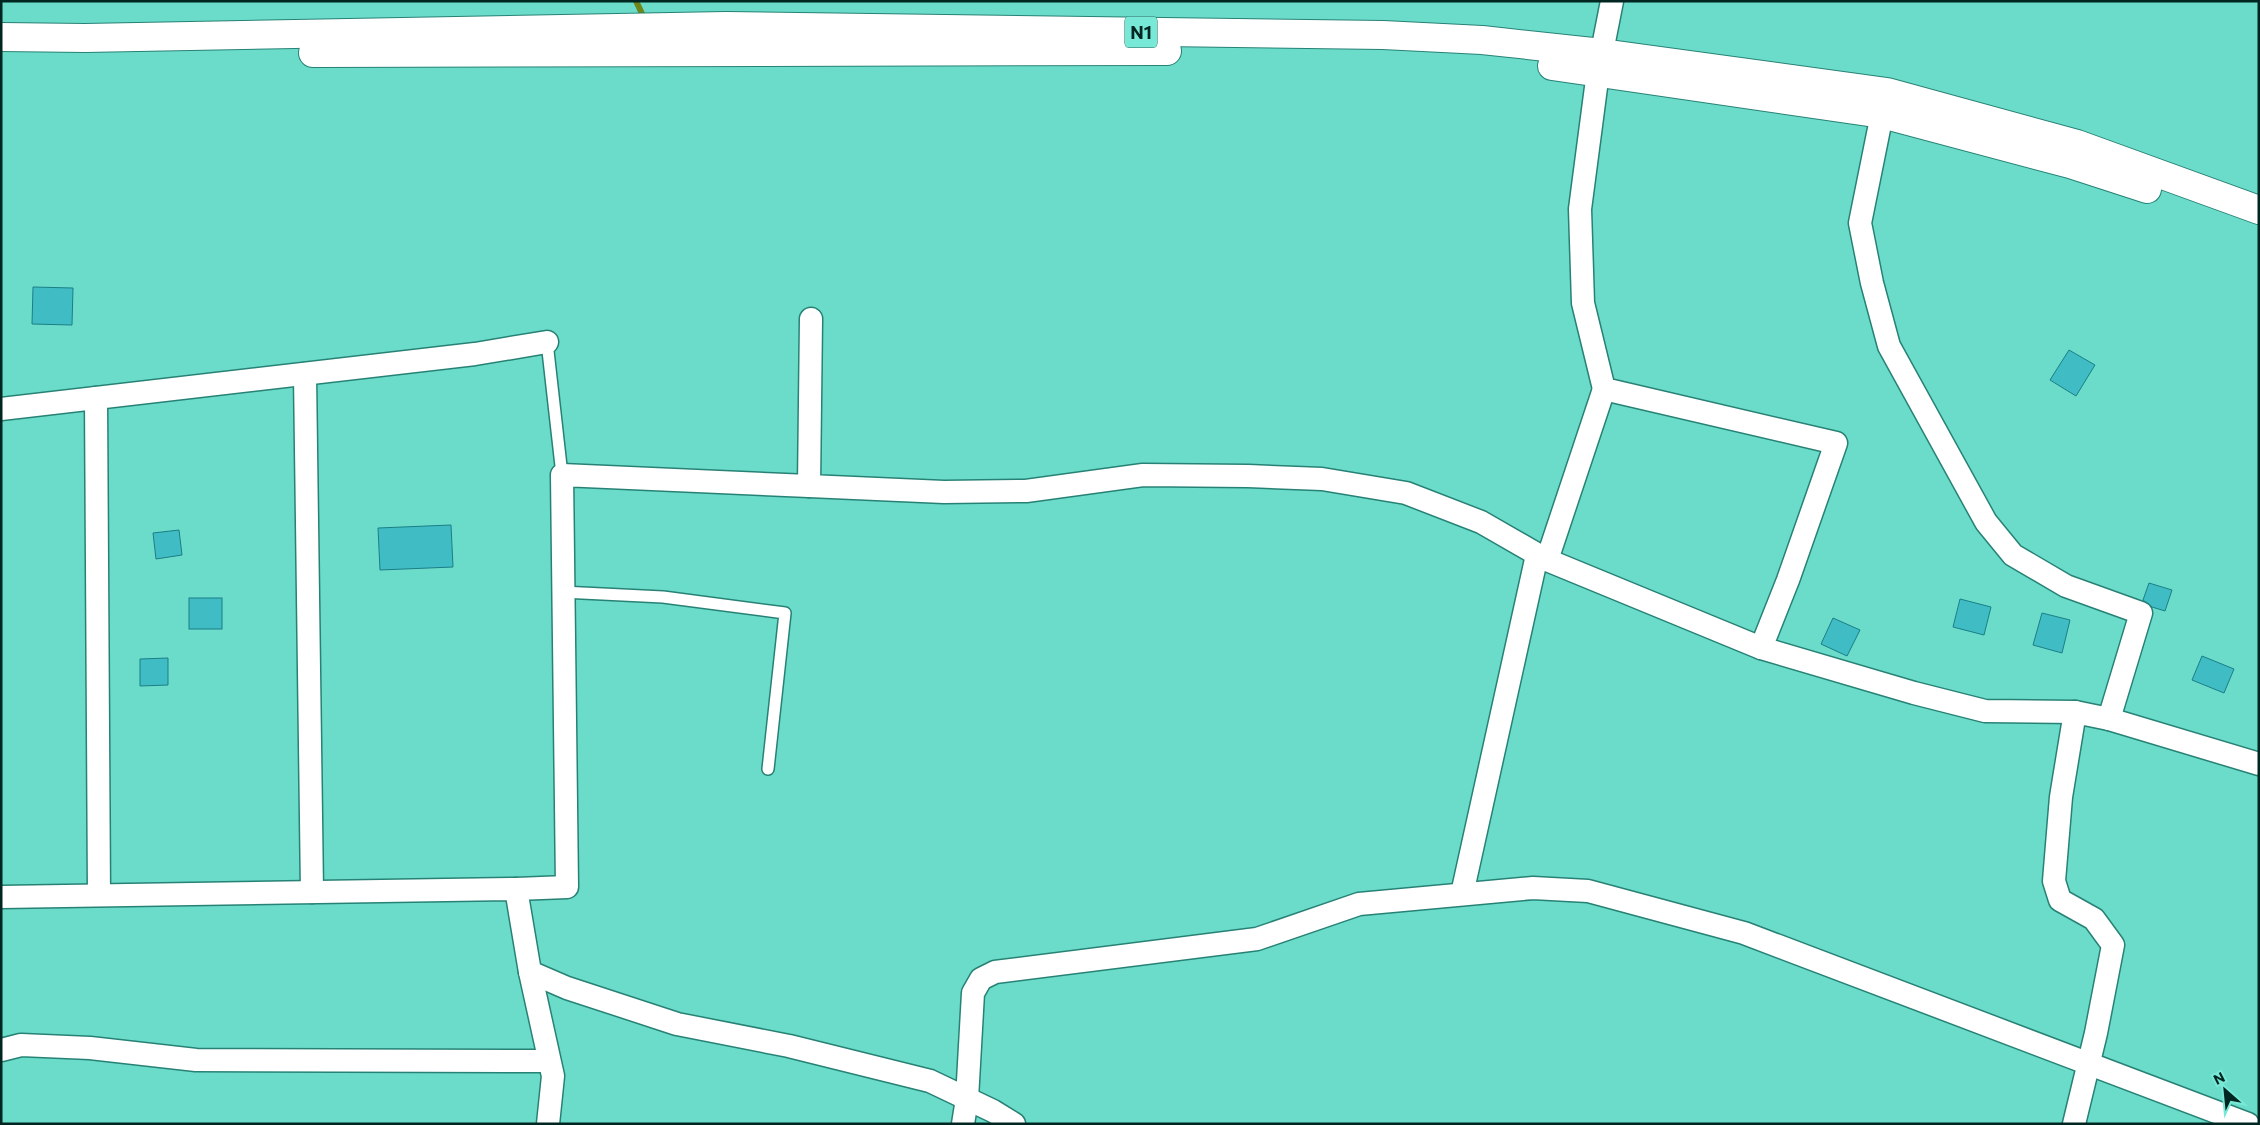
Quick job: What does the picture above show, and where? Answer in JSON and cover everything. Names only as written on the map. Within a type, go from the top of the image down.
[{"type":"main road","name":"N1","points":[[1,37],[1383,50],[1600,62],[1887,92],[2077,144],[2259,210]]},
{"type":"main road","name":"N1","points":[[1,52],[443,42]]},
{"type":"main road","name":"N1","points":[[1600,62],[1882,114],[2070,164],[2259,226]]},
{"type":"street","points":[[1462,894],[1542,558],[1604,389],[1583,303],[1580,209],[1600,62],[1612,1]]},
{"type":"street","points":[[1882,114],[1860,224],[1872,283],[1889,346],[1986,522],[2013,556],[2066,586],[2141,613],[2109,719]]},
{"type":"street","points":[[809,486],[811,318]]},
{"type":"street","points":[[1,409],[475,354],[547,342]]},
{"type":"street","points":[[305,374],[312,892]]},
{"type":"street","points":[[1604,389],[1836,443],[1788,580],[1761,648]]},
{"type":"street","points":[[96,398],[99,895]]},
{"type":"street","points":[[1,897],[567,887],[562,475],[944,492],[1026,491],[1143,475],[1322,479],[1406,493],[1481,522],[1542,558],[1761,648],[1914,693],[1985,710],[2075,712],[2109,719],[2259,764]]},
{"type":"street","points":[[2074,1124],[2089,1064],[2113,945],[2094,919],[2060,900],[2054,881],[2061,797],[2075,712]]},
{"type":"street","points":[[963,1124],[967,1099],[973,993],[981,979],[995,972],[1257,939],[1358,904],[1533,888],[1588,891],[1744,932],[2248,1124]]},
{"type":"street","points":[[516,889],[530,972],[553,1076],[548,1124]]},
{"type":"street","points":[[530,972],[567,988],[677,1024],[789,1046],[930,1081],[1014,1124]]},
{"type":"street","points":[[1,1050],[21,1045],[90,1048],[196,1060],[549,1061]]},
{"type":"lane","points":[[547,342],[562,475]]},
{"type":"lane","points":[[562,592],[662,598],[785,613],[768,769]]},
{"type":"building","points":[[33,287],[73,288],[72,325],[32,324]]},
{"type":"building","points":[[2069,350],[2095,365],[2076,396],[2050,380]]},
{"type":"building","points":[[451,525],[453,567],[380,570],[378,528]]},
{"type":"building","points":[[179,530],[182,555],[156,559],[153,533]]},
{"type":"building","points":[[2149,583],[2172,590],[2165,611],[2152,607],[2143,600]]},
{"type":"building","points":[[189,598],[222,598],[222,629],[189,629]]},
{"type":"building","points":[[1960,599],[1991,607],[1984,635],[1953,627]]},
{"type":"building","points":[[2042,613],[2070,620],[2062,653],[2033,645]]},
{"type":"building","points":[[1833,618],[1860,630],[1847,656],[1821,644]]},
{"type":"building","points":[[2202,656],[2234,669],[2224,693],[2192,680]]},
{"type":"building","points":[[168,658],[168,685],[140,686],[140,659]]},
{"type":"waterway","points":[[636,1],[645,20]]}]
